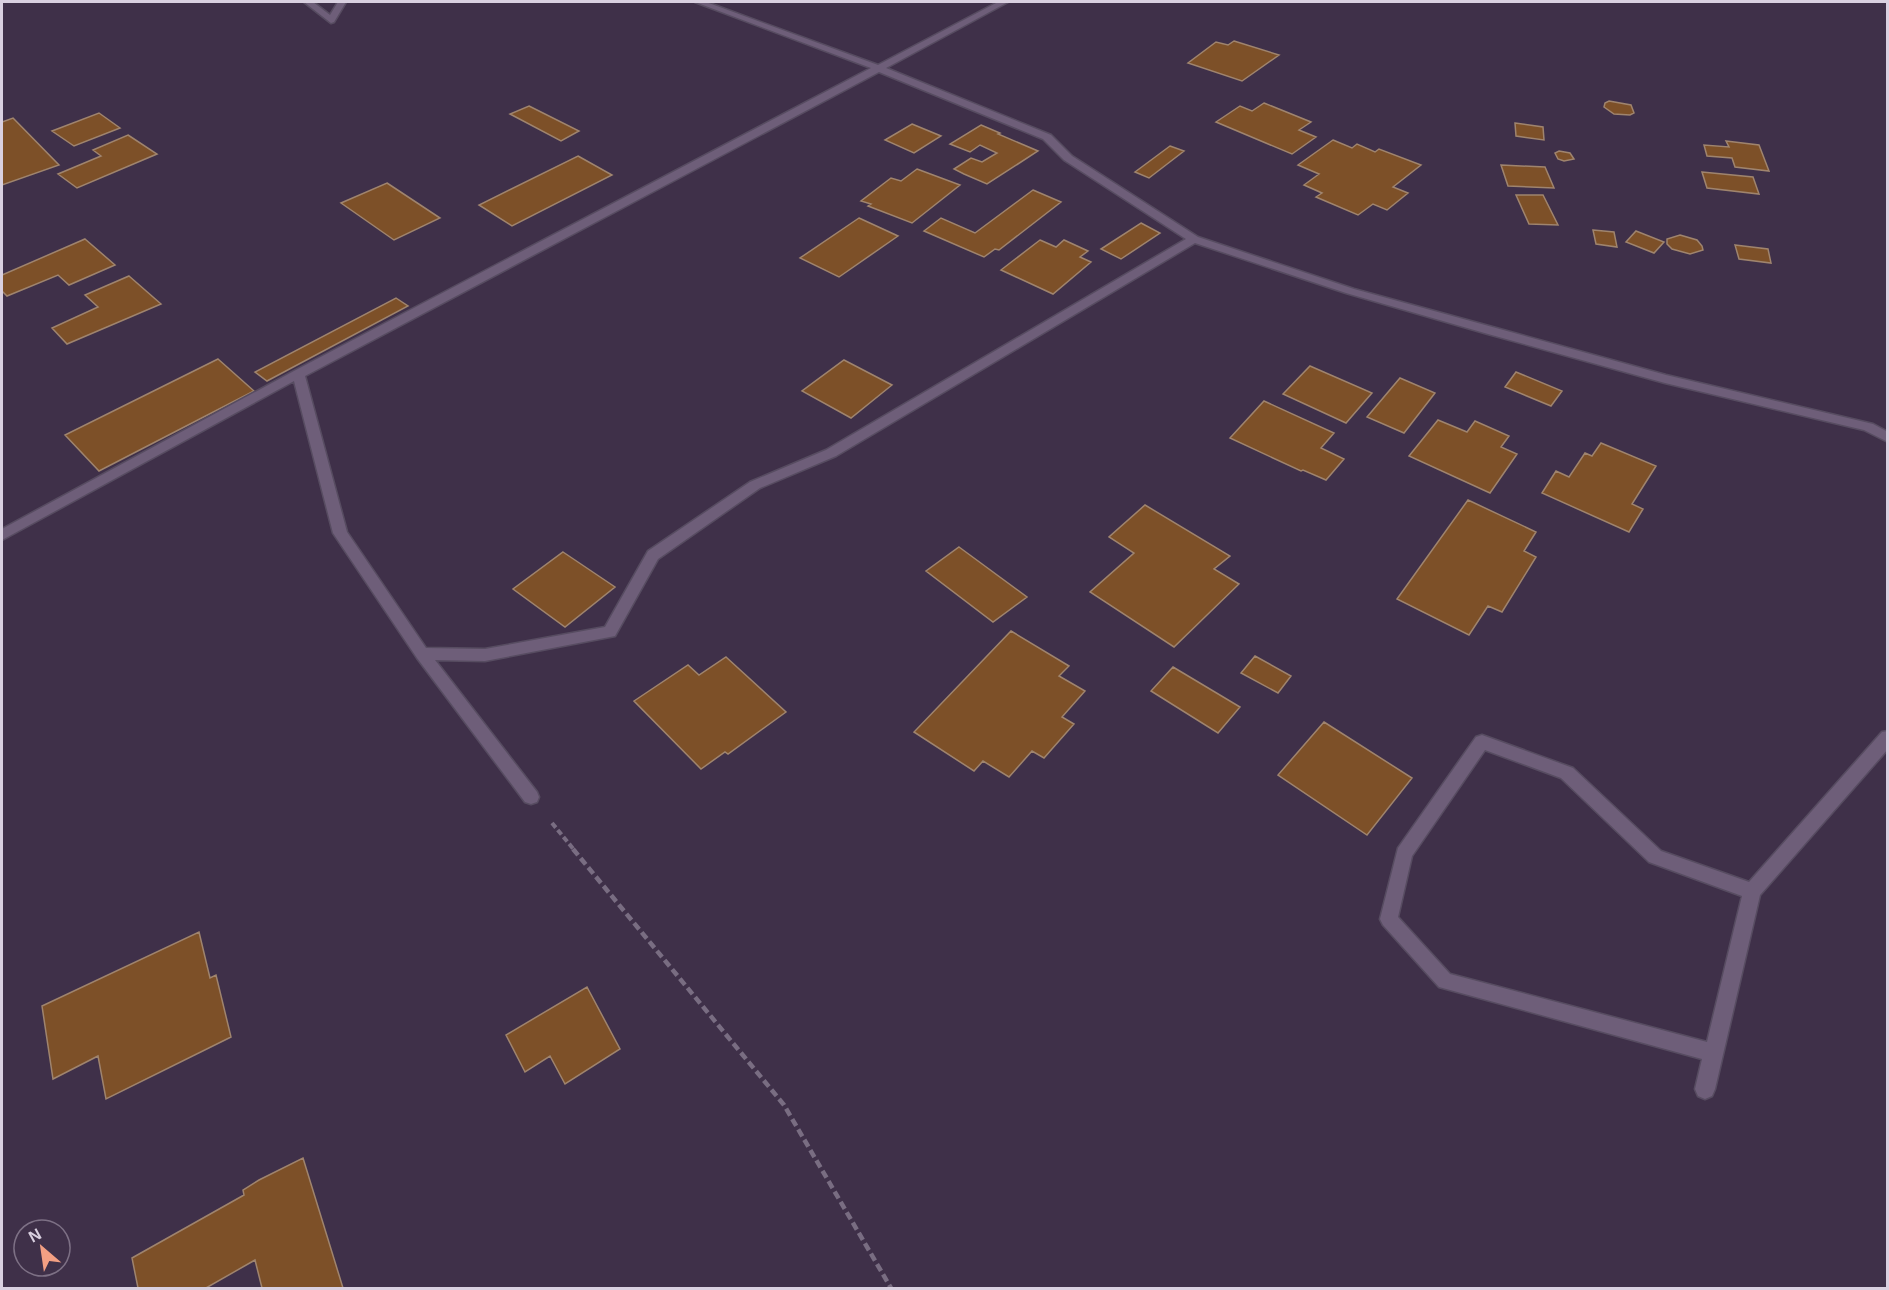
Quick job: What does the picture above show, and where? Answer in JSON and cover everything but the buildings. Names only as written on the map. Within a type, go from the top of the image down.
[{"type":"street","points":[[308,2],[331,20],[342,2]]},
{"type":"street","points":[[699,2],[876,67],[1047,137],[1068,158],[1194,239],[1350,291],[1665,378],[1868,428],[1887,438]]},
{"type":"street","points":[[2,535],[298,374],[876,67],[1004,2]]},
{"type":"street","points":[[422,654],[486,655],[610,632],[653,555],[755,485],[831,453],[1194,239]]},
{"type":"street","points":[[298,374],[340,533],[422,654],[531,797]]},
{"type":"street","points":[[1705,1089],[1752,891],[1887,737]]},
{"type":"street","points":[[1714,1053],[1445,981],[1389,919],[1404,852],[1482,742],[1567,773],[1654,857],[1752,891]]},
{"type":"path","points":[[531,797],[784,1105],[891,1288]]}]
